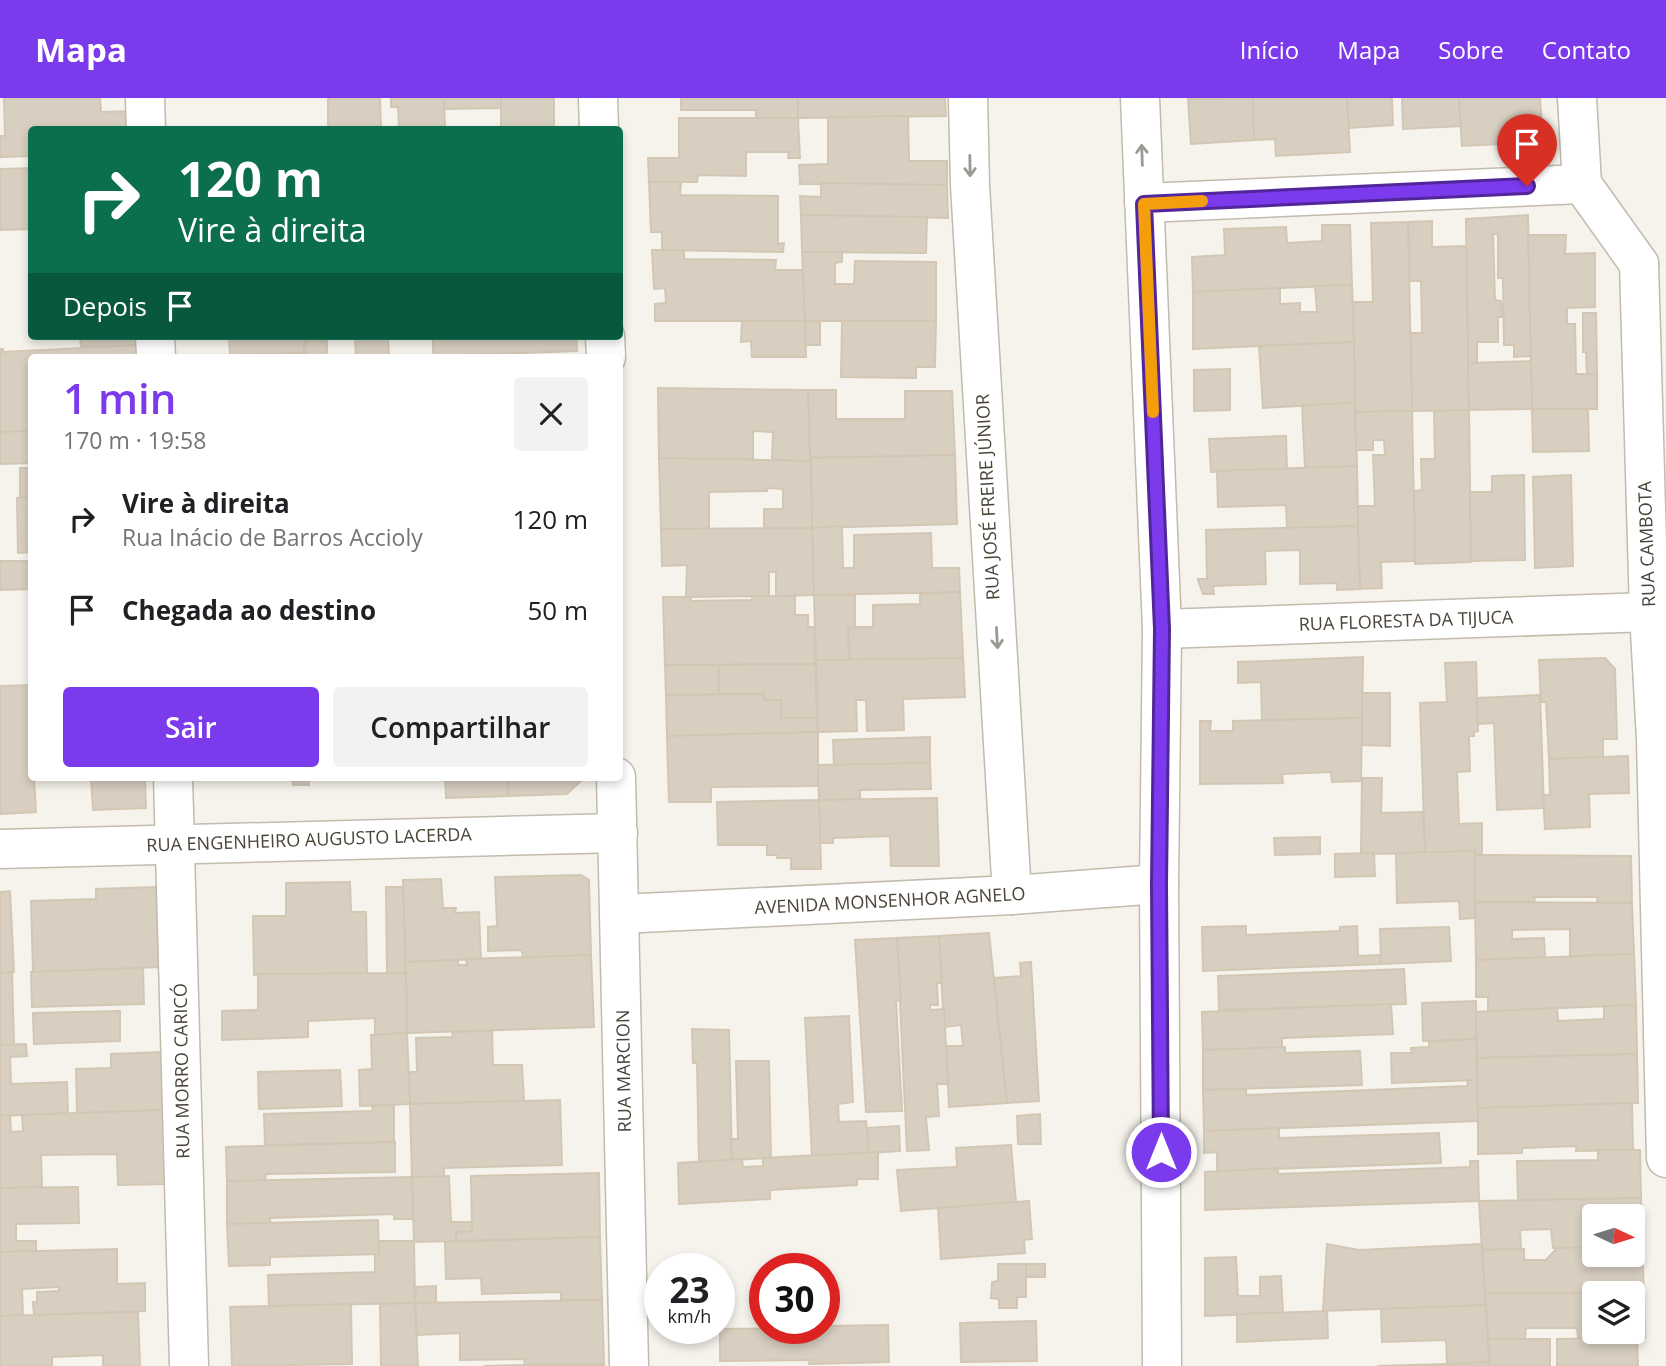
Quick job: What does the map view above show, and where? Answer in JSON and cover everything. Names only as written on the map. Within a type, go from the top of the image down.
[{"type":"street","points":[[145,98],[146,126]]},
{"type":"street","points":[[598,98],[599,126]]},
{"type":"street","name":"RUA JOSÉ FREIRE JÚNIOR","points":[[968,98],[970,185],[1012,895]]},
{"type":"street","points":[[1140,98],[1162,629],[1159,884],[1162,1366]]},
{"type":"street","points":[[1577,98],[1582,184],[1653,264]]},
{"type":"street","points":[[1144,204],[1582,184]]},
{"type":"street","name":"RUA CAMBOTA","points":[[1653,264],[1649,612],[1661,740],[1666,1158]]},
{"type":"street","name":"RUA FLORESTA DA TIJUCA","points":[[1162,629],[1649,612]]},
{"type":"street","name":"RUA MORRO CARICÓ","points":[[173,781],[189,1366]]},
{"type":"street","name":"RUA MARCION","points":[[617,781],[629,1366]]},
{"type":"street","name":"RUA ENGENHEIRO AUGUSTO LACERDA","points":[[0,849],[618,833]]},
{"type":"street","name":"AVENIDA MONSENHOR AGNELO","points":[[621,914],[1012,895],[1159,884]]},
{"type":"building","points":[[4,98],[100,98],[101,112],[138,111],[138,126],[28,126],[28,156],[0,157],[0,136],[5,136]]},
{"type":"building","points":[[328,98],[380,98],[381,126],[328,126]]},
{"type":"building","points":[[391,98],[444,98],[445,126],[399,126],[398,107],[391,107]]},
{"type":"building","points":[[444,98],[501,98],[501,108],[444,109]]},
{"type":"building","points":[[501,98],[554,98],[554,126],[501,126]]},
{"type":"building","points":[[681,98],[798,98],[798,118],[756,118],[756,110],[681,110]]},
{"type":"building","points":[[798,98],[945,98],[946,116],[798,118]]},
{"type":"building","points":[[1253,98],[1347,98],[1350,152],[1276,156],[1275,139],[1254,140]]},
{"type":"building","points":[[1253,98],[1254,140],[1191,144],[1188,99]]},
{"type":"building","points":[[1347,98],[1392,98],[1393,125],[1349,128]]},
{"type":"building","points":[[1402,98],[1459,98],[1461,126],[1403,129]]},
{"type":"building","points":[[1459,98],[1540,98],[1543,142],[1462,146]]},
{"type":"building","points":[[908,116],[909,161],[947,161],[947,185],[800,184],[799,165],[828,164],[828,117]]},
{"type":"building","points":[[679,118],[798,118],[800,158],[788,158],[789,152],[746,152],[746,176],[698,175],[697,182],[649,182],[648,158],[679,158]]},
{"type":"building","points":[[28,168],[28,229],[0,230],[0,169]]},
{"type":"building","points":[[649,182],[681,182],[680,195],[778,196],[778,244],[784,243],[783,252],[662,250],[662,232],[651,232]]},
{"type":"building","points":[[821,183],[947,185],[948,218],[801,215],[800,196],[821,197]]},
{"type":"building","points":[[801,215],[927,217],[926,253],[802,252]]},
{"type":"building","points":[[1528,215],[1531,356],[1514,357],[1514,345],[1504,345],[1503,278],[1498,278],[1498,234],[1493,234],[1495,300],[1501,301],[1502,317],[1498,317],[1498,342],[1477,342],[1477,363],[1468,363],[1466,219]]},
{"type":"building","points":[[1432,221],[1432,247],[1466,246],[1469,410],[1412,411],[1411,333],[1422,333],[1421,281],[1410,281],[1408,222]]},
{"type":"building","points":[[1408,222],[1412,411],[1355,412],[1352,302],[1373,302],[1371,223]]},
{"type":"building","points":[[1322,225],[1350,225],[1352,285],[1193,292],[1192,257],[1225,255],[1224,229],[1286,227],[1287,243],[1322,241]]},
{"type":"building","points":[[1528,235],[1566,235],[1565,254],[1595,253],[1595,307],[1567,308],[1567,324],[1575,324],[1576,374],[1597,374],[1597,409],[1532,409]]},
{"type":"building","points":[[652,250],[684,250],[684,259],[776,260],[775,270],[804,270],[805,321],[655,321],[655,304],[666,303],[665,288],[654,289]]},
{"type":"building","points":[[802,252],[842,252],[842,262],[835,263],[835,284],[854,284],[855,261],[936,262],[936,321],[805,321]]},
{"type":"building","points":[[1352,285],[1354,342],[1193,349],[1193,292],[1280,288],[1280,304],[1300,303],[1300,312],[1317,312],[1315,286]]},
{"type":"building","points":[[1583,313],[1596,313],[1597,374],[1587,374],[1586,352],[1583,352]]},
{"type":"building","points":[[742,321],[805,321],[806,357],[752,357],[751,341],[741,342]]},
{"type":"building","points":[[805,321],[820,322],[820,345],[806,345]]},
{"type":"building","points":[[842,321],[936,321],[935,367],[916,367],[916,378],[841,377]]},
{"type":"building","points":[[80,340],[143,340],[143,345],[81,347]]},
{"type":"building","points":[[229,340],[304,340],[304,353],[230,354]]},
{"type":"building","points":[[355,340],[388,340],[389,354],[356,354]]},
{"type":"building","points":[[433,340],[576,340],[577,351],[491,354],[433,354]]},
{"type":"building","points":[[306,341],[327,341],[327,354],[306,354]]},
{"type":"building","points":[[1354,342],[1355,403],[1263,408],[1259,346]]},
{"type":"building","points":[[143,345],[144,354],[28,354],[28,431],[0,432],[0,349],[3,349],[3,352]]},
{"type":"building","points":[[1531,361],[1532,409],[1469,410],[1468,363]]},
{"type":"building","points":[[1230,369],[1230,410],[1194,411],[1194,370]]},
{"type":"building","points":[[658,388],[808,390],[811,461],[772,460],[773,432],[753,431],[753,459],[659,458]]},
{"type":"building","points":[[808,390],[836,390],[836,419],[905,419],[905,391],[952,391],[955,455],[810,458]]},
{"type":"building","points":[[1355,403],[1357,466],[1305,468],[1302,405]]},
{"type":"building","points":[[1532,409],[1588,409],[1589,451],[1533,452]]},
{"type":"building","points":[[1469,410],[1471,562],[1415,564],[1414,491],[1422,490],[1421,459],[1435,459],[1434,411]]},
{"type":"building","points":[[1412,411],[1415,561],[1381,562],[1382,588],[1360,589],[1357,506],[1375,506],[1373,455],[1385,455],[1384,440],[1373,440],[1373,450],[1356,450],[1355,412]]},
{"type":"building","points":[[28,431],[28,463],[0,464],[0,432]]},
{"type":"building","points":[[1286,436],[1287,469],[1211,472],[1209,439]]},
{"type":"building","points":[[955,455],[957,524],[812,528],[810,458]]},
{"type":"building","points":[[659,458],[811,461],[812,528],[764,528],[764,509],[783,509],[783,489],[767,488],[767,491],[709,492],[709,529],[661,529]]},
{"type":"building","points":[[1357,466],[1358,526],[1287,528],[1286,505],[1218,507],[1217,471]]},
{"type":"building","points":[[20,468],[28,468],[28,497],[20,498]]},
{"type":"building","points":[[1524,475],[1525,560],[1471,561],[1470,492],[1492,492],[1492,476]]},
{"type":"building","points":[[1571,475],[1573,566],[1535,568],[1533,477]]},
{"type":"building","points":[[28,497],[28,552],[18,553],[17,498]]},
{"type":"building","points":[[842,526],[843,568],[854,568],[854,535],[931,533],[932,568],[959,568],[960,592],[814,595],[812,528]]},
{"type":"building","points":[[1358,526],[1360,589],[1337,590],[1337,583],[1300,584],[1300,550],[1265,551],[1266,584],[1213,586],[1214,594],[1203,594],[1198,579],[1207,579],[1206,530]]},
{"type":"building","points":[[812,528],[814,595],[776,596],[776,572],[769,572],[769,596],[686,597],[687,565],[662,566],[661,529]]},
{"type":"building","points":[[0,561],[28,561],[28,589],[0,590]]},
{"type":"building","points":[[960,592],[963,658],[849,660],[848,627],[873,627],[873,605],[920,604],[920,594]]},
{"type":"building","points":[[814,595],[855,595],[855,628],[848,627],[849,660],[816,660]]},
{"type":"building","points":[[752,596],[795,596],[795,615],[808,615],[808,627],[815,627],[815,664],[665,665],[663,597],[691,597],[691,601],[752,600]]},
{"type":"building","points":[[1363,657],[1362,718],[1262,720],[1261,682],[1238,683],[1238,662]]},
{"type":"building","points":[[963,658],[965,697],[903,699],[904,730],[867,731],[866,700],[856,700],[857,731],[818,732],[816,660]]},
{"type":"building","points":[[1605,658],[1615,669],[1617,739],[1603,739],[1603,757],[1549,759],[1546,702],[1541,702],[1539,660]]},
{"type":"building","points":[[1476,662],[1478,731],[1474,732],[1474,736],[1469,736],[1470,771],[1457,772],[1459,824],[1482,823],[1482,854],[1475,855],[1475,851],[1425,853],[1420,703],[1447,702],[1445,663]]},
{"type":"building","points":[[815,664],[817,718],[781,718],[781,700],[765,700],[764,694],[719,694],[719,665]]},
{"type":"building","points":[[665,665],[719,665],[719,694],[666,695]]},
{"type":"building","points":[[28,685],[28,781],[34,781],[36,812],[0,814],[0,686]]},
{"type":"building","points":[[1362,693],[1390,693],[1390,746],[1362,745]]},
{"type":"building","points":[[764,694],[765,700],[781,700],[781,718],[817,718],[818,732],[667,736],[666,695]]},
{"type":"building","points":[[1540,695],[1544,808],[1497,810],[1494,723],[1478,724],[1477,698]]},
{"type":"building","points":[[1362,718],[1361,781],[1332,782],[1331,772],[1282,774],[1283,783],[1200,784],[1200,721],[1211,721],[1210,731],[1233,731],[1233,721]]},
{"type":"building","points":[[818,732],[818,786],[711,787],[711,802],[669,802],[667,736]]},
{"type":"building","points":[[930,737],[930,763],[834,765],[833,740]]},
{"type":"building","points":[[1628,756],[1629,793],[1589,794],[1590,827],[1545,829],[1543,795],[1550,795],[1549,759]]},
{"type":"building","points":[[930,763],[931,789],[860,790],[860,799],[819,800],[818,765]]},
{"type":"building","points":[[1362,778],[1382,778],[1381,813],[1423,812],[1425,853],[1361,854]]},
{"type":"building","points":[[91,781],[145,781],[146,808],[93,810]]},
{"type":"building","points":[[292,781],[308,781],[309,785],[293,785]]},
{"type":"building","points":[[445,781],[508,781],[509,796],[446,798]]},
{"type":"building","points":[[508,781],[581,781],[567,794],[509,796]]},
{"type":"building","points":[[937,798],[939,866],[891,866],[890,836],[833,838],[833,843],[820,843],[819,800]]},
{"type":"building","points":[[819,800],[821,869],[791,869],[791,858],[767,855],[767,845],[718,845],[717,802]]},
{"type":"building","points":[[1320,837],[1320,854],[1275,855],[1274,838]]},
{"type":"building","points":[[1475,851],[1475,918],[1460,919],[1459,901],[1397,903],[1396,853]]},
{"type":"building","points":[[1374,853],[1375,876],[1335,877],[1335,854]]},
{"type":"building","points":[[1475,855],[1631,856],[1632,903],[1597,902],[1598,897],[1534,897],[1535,902],[1475,902]]},
{"type":"building","points":[[581,875],[589,880],[591,955],[523,958],[522,950],[488,951],[488,927],[497,926],[495,877]]},
{"type":"building","points":[[441,879],[443,908],[456,908],[455,913],[479,912],[481,959],[405,962],[403,880]]},
{"type":"building","points":[[350,882],[351,912],[366,912],[367,974],[254,975],[253,916],[286,916],[286,883]]},
{"type":"building","points":[[156,887],[159,967],[33,972],[31,901],[96,899],[96,889]]},
{"type":"building","points":[[386,887],[403,887],[406,973],[387,974]]},
{"type":"building","points":[[10,891],[14,972],[0,973],[0,892]]},
{"type":"building","points":[[1475,902],[1632,903],[1634,954],[1570,956],[1570,929],[1512,930],[1512,939],[1544,938],[1545,957],[1476,960]]},
{"type":"building","points":[[1246,926],[1246,935],[1340,931],[1340,927],[1357,926],[1358,956],[1380,955],[1381,964],[1203,971],[1202,927]]},
{"type":"building","points":[[1449,927],[1451,961],[1381,964],[1380,929]]},
{"type":"building","points":[[989,933],[1007,1103],[949,1107],[946,1046],[963,1046],[961,1025],[944,1027],[939,936]]},
{"type":"building","points":[[939,936],[942,983],[937,983],[938,1005],[930,1005],[930,1010],[944,1009],[948,1084],[937,1084],[939,1116],[926,1117],[929,1150],[907,1151],[897,938]]},
{"type":"building","points":[[897,938],[901,1000],[896,1001],[902,1111],[866,1112],[855,940]]},
{"type":"building","points":[[1634,954],[1636,1005],[1488,1011],[1488,997],[1476,997],[1476,960]]},
{"type":"building","points":[[591,955],[594,1027],[407,1033],[405,962],[458,960],[458,965],[467,965],[466,959]]},
{"type":"building","points":[[1031,962],[1039,1101],[1007,1103],[994,978],[1021,976],[1020,963]]},
{"type":"building","points":[[143,968],[144,1004],[32,1007],[31,972]]},
{"type":"building","points":[[1404,969],[1406,1004],[1219,1010],[1218,976]]},
{"type":"building","points":[[12,972],[14,1045],[0,1045],[0,973]]},
{"type":"building","points":[[406,973],[407,1033],[375,1035],[375,1018],[308,1021],[308,1037],[222,1040],[222,1011],[258,1010],[258,974]]},
{"type":"building","points":[[1476,1001],[1476,1039],[1423,1041],[1422,1003]]},
{"type":"building","points":[[1391,1004],[1393,1034],[1282,1038],[1282,1048],[1203,1050],[1202,1012]]},
{"type":"building","points":[[1636,1005],[1637,1054],[1477,1058],[1476,1012],[1557,1008],[1558,1021],[1604,1019],[1604,1006]]},
{"type":"building","points":[[120,1011],[120,1041],[34,1044],[33,1013]]},
{"type":"building","points":[[849,1016],[853,1102],[838,1104],[839,1122],[866,1121],[869,1153],[812,1156],[805,1018]]},
{"type":"building","points":[[692,1029],[729,1030],[732,1160],[699,1162],[697,1063],[693,1063]]},
{"type":"building","points":[[492,1031],[493,1065],[522,1065],[524,1101],[410,1104],[409,1072],[417,1072],[416,1038],[453,1037],[452,1032]]},
{"type":"building","points":[[407,1033],[410,1104],[360,1106],[359,1070],[372,1069],[371,1035]]},
{"type":"building","points":[[1476,1039],[1477,1080],[1392,1083],[1391,1053],[1412,1053],[1411,1048],[1429,1047],[1429,1042]]},
{"type":"building","points":[[26,1044],[27,1056],[10,1057],[11,1084],[67,1082],[68,1113],[0,1116],[0,1045]]},
{"type":"building","points":[[1285,1047],[1285,1053],[1360,1051],[1362,1085],[1203,1090],[1203,1050]]},
{"type":"building","points":[[162,1052],[163,1110],[77,1113],[76,1069],[111,1068],[111,1054]]},
{"type":"building","points":[[1637,1054],[1638,1103],[1478,1108],[1477,1058]]},
{"type":"building","points":[[736,1061],[769,1061],[771,1158],[732,1160],[731,1139],[738,1139]]},
{"type":"building","points":[[340,1070],[342,1106],[259,1109],[258,1072]]},
{"type":"building","points":[[1467,1080],[1477,1080],[1478,1121],[1204,1131],[1203,1090],[1246,1089],[1246,1095],[1468,1086]]},
{"type":"building","points":[[560,1100],[562,1165],[444,1168],[444,1177],[412,1177],[410,1104]]},
{"type":"building","points":[[1632,1103],[1633,1150],[1576,1151],[1576,1146],[1522,1148],[1522,1153],[1478,1154],[1478,1108]]},
{"type":"building","points":[[394,1105],[394,1142],[265,1145],[264,1114],[373,1111],[372,1106]]},
{"type":"building","points":[[163,1110],[166,1184],[118,1185],[117,1154],[41,1155],[42,1187],[0,1188],[0,1116],[10,1115],[11,1132],[23,1131],[22,1115]]},
{"type":"building","points":[[1040,1114],[1041,1144],[1018,1144],[1017,1116]]},
{"type":"building","points":[[899,1126],[900,1151],[869,1153],[867,1128]]},
{"type":"building","points":[[1279,1128],[1279,1138],[1439,1133],[1441,1163],[1217,1171],[1217,1152],[1204,1153],[1204,1131]]},
{"type":"building","points":[[395,1142],[395,1172],[266,1174],[265,1181],[227,1181],[226,1147]]},
{"type":"building","points":[[1011,1145],[1016,1202],[901,1211],[897,1170],[957,1167],[956,1148]]},
{"type":"building","points":[[1598,1150],[1640,1150],[1641,1198],[1518,1200],[1517,1161],[1598,1160]]},
{"type":"building","points":[[878,1152],[878,1179],[857,1179],[857,1185],[770,1190],[770,1199],[679,1204],[678,1163],[742,1159],[743,1167],[763,1166],[763,1158]]},
{"type":"building","points":[[1470,1161],[1478,1161],[1479,1201],[1205,1210],[1205,1172],[1278,1168],[1278,1174],[1470,1167]]},
{"type":"building","points":[[599,1173],[600,1237],[456,1241],[456,1232],[472,1231],[471,1176]]},
{"type":"building","points":[[449,1176],[451,1222],[472,1222],[472,1231],[456,1232],[456,1241],[414,1242],[412,1177]]},
{"type":"building","points":[[412,1177],[413,1219],[394,1219],[394,1214],[270,1218],[270,1223],[227,1224],[227,1181]]},
{"type":"building","points":[[78,1187],[79,1223],[16,1224],[16,1241],[36,1241],[36,1251],[0,1252],[0,1188]]},
{"type":"building","points":[[1641,1198],[1641,1204],[1582,1204],[1582,1247],[1553,1248],[1551,1229],[1520,1230],[1521,1249],[1482,1250],[1479,1201]]},
{"type":"building","points":[[1029,1201],[1032,1239],[1024,1240],[1025,1253],[941,1259],[938,1208]]},
{"type":"building","points":[[378,1220],[379,1254],[270,1257],[270,1265],[229,1266],[227,1224]]},
{"type":"building","points":[[600,1237],[602,1300],[561,1300],[561,1292],[482,1294],[481,1278],[446,1279],[445,1242]]},
{"type":"building","points":[[379,1241],[414,1241],[415,1303],[269,1306],[268,1275],[375,1272],[375,1254],[379,1254]]},
{"type":"building","points":[[1327,1244],[1359,1250],[1482,1244],[1486,1305],[1323,1311]]},
{"type":"building","points":[[1582,1247],[1582,1267],[1643,1267],[1643,1281],[1582,1281],[1582,1293],[1485,1293],[1482,1250],[1524,1249],[1524,1260],[1546,1260],[1557,1248]]},
{"type":"building","points":[[117,1249],[117,1284],[145,1283],[145,1311],[34,1315],[33,1302],[37,1302],[37,1292],[59,1291],[59,1287],[22,1289],[23,1315],[0,1316],[0,1252]]},
{"type":"building","points":[[1236,1257],[1238,1296],[1260,1296],[1260,1277],[1281,1276],[1283,1313],[1205,1316],[1205,1258]]},
{"type":"building","points":[[998,1264],[1026,1264],[1026,1297],[1017,1297],[1017,1308],[999,1308],[999,1299],[991,1298],[992,1282],[998,1281]]},
{"type":"building","points":[[1026,1264],[1045,1264],[1045,1277],[1026,1277]]},
{"type":"building","points":[[436,1286],[436,1303],[415,1303],[416,1287]]},
{"type":"building","points":[[1485,1293],[1582,1293],[1582,1338],[1578,1338],[1577,1328],[1526,1328],[1525,1339],[1488,1339]]},
{"type":"building","points":[[602,1300],[604,1364],[524,1365],[525,1359],[460,1360],[460,1333],[417,1335],[415,1303]]},
{"type":"building","points":[[415,1303],[418,1366],[381,1366],[380,1304]]},
{"type":"building","points":[[351,1304],[352,1364],[232,1366],[230,1307]]},
{"type":"building","points":[[1486,1305],[1489,1362],[1447,1364],[1446,1340],[1382,1342],[1381,1309]]},
{"type":"building","points":[[1327,1311],[1328,1338],[1237,1342],[1237,1314]]},
{"type":"building","points":[[138,1312],[140,1366],[103,1366],[103,1355],[52,1357],[52,1366],[0,1366],[0,1316]]},
{"type":"building","points":[[1036,1321],[1037,1361],[961,1362],[960,1323]]},
{"type":"building","points":[[888,1325],[889,1362],[809,1364],[810,1360],[720,1361],[720,1344],[735,1344],[735,1329],[749,1329],[749,1344],[840,1344],[840,1326]]},
{"type":"building","points":[[1488,1339],[1550,1339],[1550,1366],[1490,1366]]},
{"type":"building","points":[[1557,1339],[1582,1339],[1582,1344],[1637,1344],[1638,1366],[1557,1366]]},
{"type":"building","points":[[1489,1362],[1490,1366],[1377,1366],[1447,1364]]},
{"type":"building","points":[[524,1365],[604,1366],[484,1366]]},
{"type":"slow traffic","points":[[1153,412],[1144,204],[1202,201]]},
{"type":"route","points":[[1161,1152],[1159,884],[1162,629],[1144,204],[1527,186]]}]
